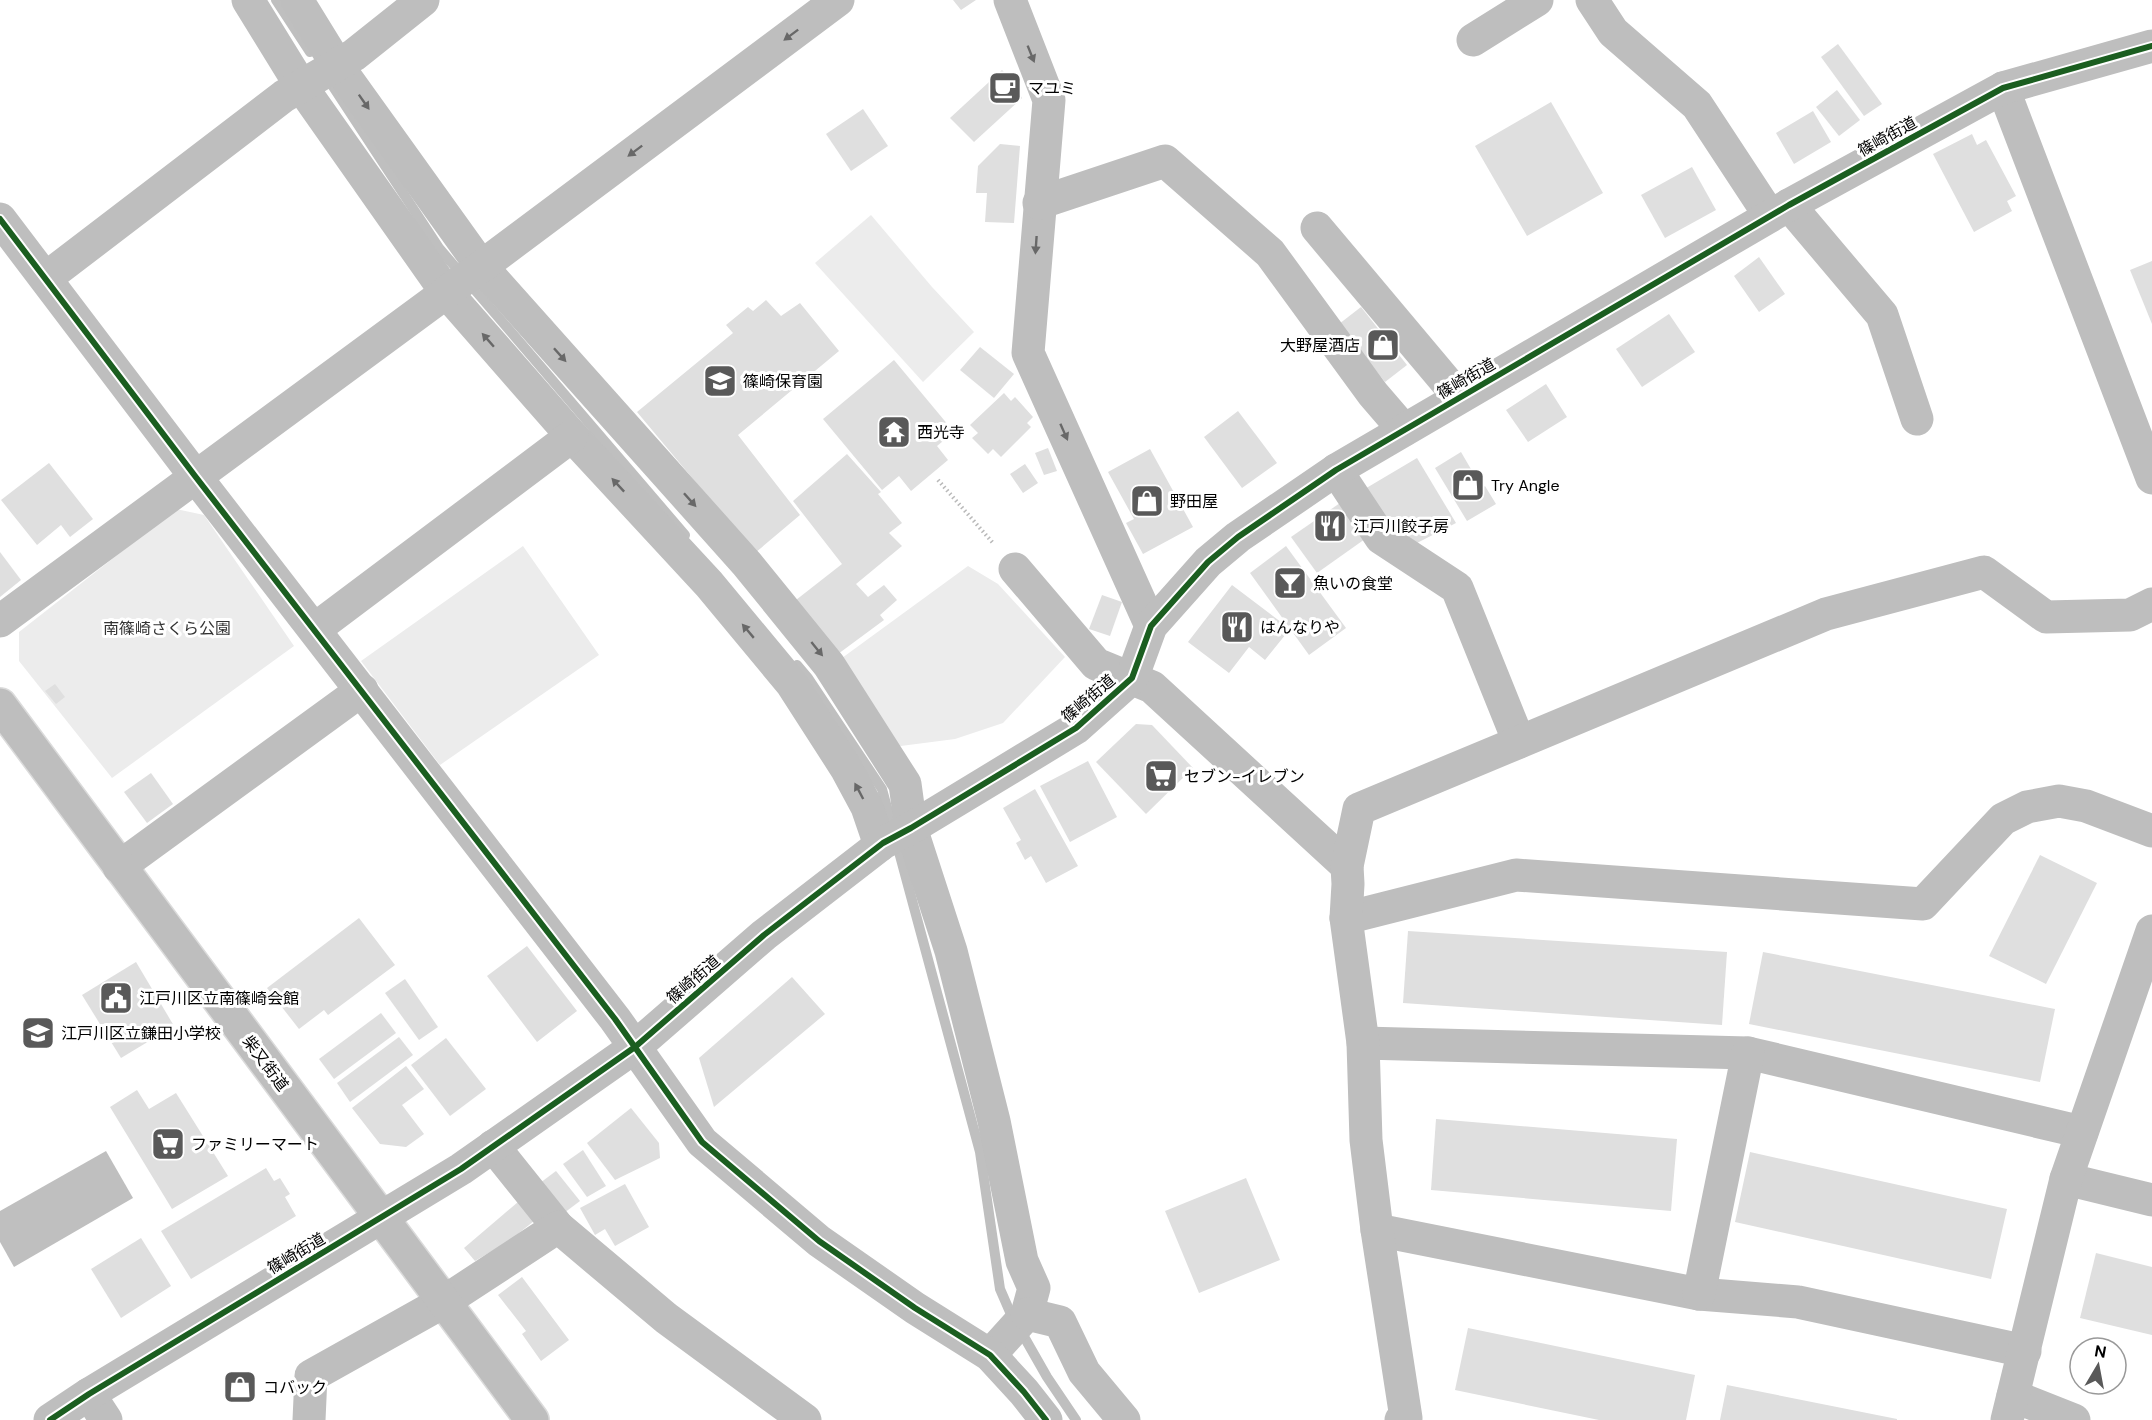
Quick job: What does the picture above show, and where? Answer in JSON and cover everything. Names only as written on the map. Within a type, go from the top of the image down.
[{"type":"street","points":[[248,0],[320,75],[572,436],[709,584],[792,684],[851,777],[870,814],[894,837],[951,951],[994,1121],[1022,1261],[1034,1288],[1027,1314],[990,1355]]},
{"type":"street","points":[[297,0],[320,75],[463,279],[747,564],[830,665],[905,784],[894,837]]},
{"type":"street","points":[[45,278],[320,75],[354,55],[423,0]]},
{"type":"street","points":[[0,621],[838,0]]},
{"type":"street","points":[[1010,0],[1049,100],[1028,353],[1151,626]]},
{"type":"street","points":[[1473,40],[1537,0]]},
{"type":"street","points":[[1592,0],[1613,32],[1697,105],[1779,210],[1882,315],[1917,419]]},
{"type":"street","name":"篠崎街道","points":[[50,1420],[98,1407],[493,1146],[635,1047],[764,935],[894,837],[1076,728],[1132,678],[1151,626],[1208,562],[1247,531],[1336,470],[1779,210],[2003,88],[2152,46]]},
{"type":"street","points":[[2003,88],[2152,478]]},
{"type":"street","points":[[1039,203],[1165,161],[1270,253],[1373,394],[1404,430]]},
{"type":"street","points":[[0,219],[635,1047],[702,1142],[819,1241],[915,1308],[990,1355],[1046,1420]]},
{"type":"street","points":[[1317,228],[1459,397]]},
{"type":"street","points":[[315,629],[572,436]]},
{"type":"street","points":[[1336,470],[1381,538],[1457,588],[1519,742]]},
{"type":"street","points":[[1015,569],[1095,664],[1152,687],[1347,866]]},
{"type":"street","points":[[1406,1419],[1377,1230],[1366,1140],[1363,1043],[1346,918],[1347,866],[1359,809],[1827,614],[1983,572],[2046,617],[2130,615],[2152,604]]},
{"type":"street","points":[[119,867],[362,690]]},
{"type":"street","name":"柴又街道","points":[[0,705],[532,1420]]},
{"type":"street","points":[[1346,918],[1516,875],[1923,904],[2003,819],[2027,807],[2058,801],[2086,806],[2152,831]]},
{"type":"street","points":[[2074,1420],[2010,1408],[2066,1179],[2152,931]]},
{"type":"street","points":[[1363,1043],[1748,1053],[2082,1132]]},
{"type":"street","points":[[1698,1294],[1748,1053]]},
{"type":"street","points":[[493,1146],[558,1227],[666,1318],[797,1418]]},
{"type":"street","points":[[2066,1179],[2152,1200]]},
{"type":"street","points":[[309,1420],[311,1376],[445,1301],[558,1227]]},
{"type":"street","points":[[1377,1230],[1698,1294],[1798,1302],[2025,1351]]},
{"type":"street","points":[[1027,1314],[1060,1322],[1083,1372],[1124,1420]]},
{"type":"path","points":[[938,480],[1015,569]]},
{"type":"green space","points":[[871,215],[974,332],[923,382],[815,263]]},
{"type":"green space","name":"南篠崎さくら公園","points":[[176,509],[204,515],[294,646],[112,778],[19,661],[19,632]]},
{"type":"green space","points":[[523,546],[599,655],[440,765],[361,661]]},
{"type":"green space","points":[[968,566],[998,584],[1065,657],[1003,723],[955,739],[893,747],[842,658]]},
{"type":"shaded area","points":[[106,1151],[133,1198],[14,1267],[0,1242],[0,1211]]},
{"type":"building","points":[[953,0],[976,0],[961,10]]},
{"type":"building","points":[[1838,44],[1882,104],[1864,116],[1821,57]]},
{"type":"building","points":[[1002,70],[1014,83],[1022,98],[974,142],[950,118]]},
{"type":"building","points":[[1837,90],[1860,120],[1839,136],[1816,107]]},
{"type":"building","points":[[1551,102],[1603,193],[1527,236],[1475,146]]},
{"type":"building","points":[[863,109],[888,146],[851,171],[826,134]]},
{"type":"building","points":[[1813,111],[1831,142],[1794,164],[1776,133]]},
{"type":"building","points":[[1972,134],[1977,145],[1986,140],[2016,196],[2007,201],[2012,211],[1974,232],[1933,154]]},
{"type":"building","points":[[1000,144],[1020,146],[1014,223],[985,222],[987,193],[976,193],[978,166]]},
{"type":"building","points":[[1692,167],[1716,210],[1665,238],[1641,195]]},
{"type":"building","points":[[1759,257],[1785,294],[1759,312],[1734,276]]},
{"type":"building","points":[[2152,261],[2152,324],[2130,270]]},
{"type":"building","points":[[766,300],[781,316],[800,303],[839,351],[738,435],[800,515],[755,553],[637,412],[733,333],[726,325],[748,307],[753,311]]},
{"type":"building","points":[[1361,307],[1407,365],[1385,382],[1339,324]]},
{"type":"building","points":[[1669,314],[1695,352],[1642,387],[1616,349]]},
{"type":"building","points":[[980,347],[1014,374],[994,398],[960,370]]},
{"type":"building","points":[[894,360],[954,432],[937,446],[948,460],[911,491],[899,476],[882,490],[823,419]]},
{"type":"building","points":[[1546,384],[1567,417],[1528,442],[1506,410]]},
{"type":"building","points":[[1004,393],[1011,401],[1015,397],[1033,417],[1027,423],[1031,427],[1001,457],[993,449],[988,454],[972,438],[978,433],[970,425]]},
{"type":"building","points":[[1238,411],[1277,463],[1242,488],[1204,437]]},
{"type":"building","points":[[1048,448],[1057,471],[1044,475],[1035,453]]},
{"type":"building","points":[[1150,449],[1193,527],[1143,554],[1126,523],[1134,519],[1108,472]]},
{"type":"building","points":[[1461,452],[1482,488],[1485,486],[1496,504],[1467,521],[1435,468]]},
{"type":"building","points":[[847,454],[881,492],[878,494],[902,523],[889,533],[902,546],[856,584],[868,597],[884,585],[897,600],[880,615],[884,620],[838,654],[796,600],[842,564],[793,501]]},
{"type":"building","points":[[1417,458],[1456,523],[1417,543],[1386,526],[1363,490]]},
{"type":"building","points":[[49,463],[93,519],[70,537],[61,525],[37,545],[1,500]]},
{"type":"building","points":[[1025,464],[1038,483],[1023,493],[1010,474]]},
{"type":"building","points":[[1340,503],[1365,539],[1317,573],[1291,537]]},
{"type":"building","points":[[1286,546],[1346,628],[1309,655],[1250,573]]},
{"type":"building","points":[[0,552],[21,580],[0,597]]},
{"type":"building","points":[[1232,585],[1290,629],[1265,660],[1249,647],[1229,673],[1188,642]]},
{"type":"building","points":[[1102,595],[1122,602],[1110,636],[1089,629]]},
{"type":"building","points":[[55,684],[65,697],[56,704],[45,691]]},
{"type":"building","points":[[1136,724],[1152,725],[1193,768],[1146,814],[1096,762]]},
{"type":"building","points":[[1088,761],[1117,817],[1070,842],[1040,786]]},
{"type":"building","points":[[151,773],[173,804],[147,823],[124,792]]},
{"type":"building","points":[[1035,789],[1078,866],[1046,883],[1031,856],[1025,860],[1016,843],[1021,840],[1003,808]]},
{"type":"building","points":[[2040,855],[2097,883],[2046,984],[1989,956]]},
{"type":"building","points":[[359,918],[395,965],[328,1015],[324,1010],[299,1029],[267,988]]},
{"type":"building","points":[[1408,931],[1727,952],[1722,1025],[1403,1003]]},
{"type":"building","points":[[527,946],[577,1011],[537,1042],[487,976]]},
{"type":"building","points":[[1763,952],[2055,1009],[2040,1082],[1749,1024]]},
{"type":"building","points":[[136,962],[174,1026],[121,1058],[82,995]]},
{"type":"building","points":[[792,977],[825,1014],[714,1107],[699,1058]]},
{"type":"building","points":[[405,979],[438,1027],[419,1040],[385,993]]},
{"type":"building","points":[[381,1013],[396,1033],[334,1079],[319,1059]]},
{"type":"building","points":[[399,1037],[413,1055],[350,1102],[337,1083]]},
{"type":"building","points":[[446,1038],[486,1089],[450,1116],[411,1065]]},
{"type":"building","points":[[406,1066],[424,1089],[402,1105],[424,1134],[406,1147],[380,1144],[352,1108]]},
{"type":"building","points":[[137,1090],[149,1109],[176,1093],[228,1176],[172,1209],[110,1107]]},
{"type":"building","points":[[631,1108],[659,1143],[660,1158],[615,1180],[587,1143]]},
{"type":"building","points":[[1436,1119],[1677,1139],[1671,1211],[1431,1190]]},
{"type":"building","points":[[583,1150],[606,1186],[587,1197],[563,1164]]},
{"type":"building","points":[[1750,1152],[2007,1209],[1991,1279],[1735,1222]]},
{"type":"building","points":[[266,1168],[274,1181],[280,1178],[290,1194],[285,1197],[296,1216],[191,1279],[161,1231]]},
{"type":"building","points":[[556,1171],[580,1201],[560,1216],[536,1186]]},
{"type":"building","points":[[1246,1178],[1280,1260],[1199,1293],[1165,1211]]},
{"type":"building","points":[[625,1184],[649,1227],[615,1246],[605,1229],[595,1235],[580,1208]]},
{"type":"building","points":[[518,1202],[534,1221],[509,1241],[475,1261],[464,1248]]},
{"type":"building","points":[[141,1238],[171,1286],[121,1318],[91,1269]]},
{"type":"building","points":[[2096,1253],[2152,1267],[2152,1335],[2080,1318]]},
{"type":"building","points":[[522,1277],[569,1340],[541,1361],[522,1334],[526,1331],[498,1295]]},
{"type":"building","points":[[1468,1328],[1695,1375],[1686,1420],[1599,1420],[1455,1390]]},
{"type":"building","points":[[1727,1385],[1897,1419],[1897,1420],[1720,1420]]},
{"type":"waterway","points":[[276,0],[310,52]]},
{"type":"waterway","points":[[332,85],[439,248],[685,535]]},
{"type":"waterway","points":[[797,665],[882,789],[980,1152],[1000,1289],[1010,1312],[1047,1377],[1076,1420]]},
{"type":"cycle path","points":[[50,1420],[89,1394],[461,1169],[635,1047],[764,935],[883,843],[1076,728],[1132,678],[1151,626],[1208,562],[1238,537],[1336,470],[1789,205],[2003,88],[2152,46]]},
{"type":"cycle path","points":[[0,219],[195,476],[615,1019],[702,1142],[819,1241],[915,1308],[990,1355],[1046,1420]]},
{"type":"place","name":"マユミ","points":[[1005,88]]},
{"type":"place","name":"大野屋酒店","points":[[1383,345]]},
{"type":"place","name":"篠崎保育園","points":[[720,381]]},
{"type":"place","name":"西光寺","points":[[894,432]]},
{"type":"place","name":"Try Angle","points":[[1468,485]]},
{"type":"place","name":"野田屋","points":[[1147,501]]},
{"type":"place","name":"江戸川餃子房","points":[[1330,526]]},
{"type":"place","name":"魚いの食堂","points":[[1290,583]]},
{"type":"place","name":"はんなりや","points":[[1237,627]]},
{"type":"place","name":"セブン-イレブン","points":[[1161,776]]},
{"type":"place","name":"江戸川区立南篠崎会館","points":[[116,998]]},
{"type":"place","name":"江戸川区立鎌田小学校","points":[[38,1033]]},
{"type":"place","name":"ファミリーマート","points":[[168,1144]]},
{"type":"place","name":"コバック","points":[[240,1387]]}]
